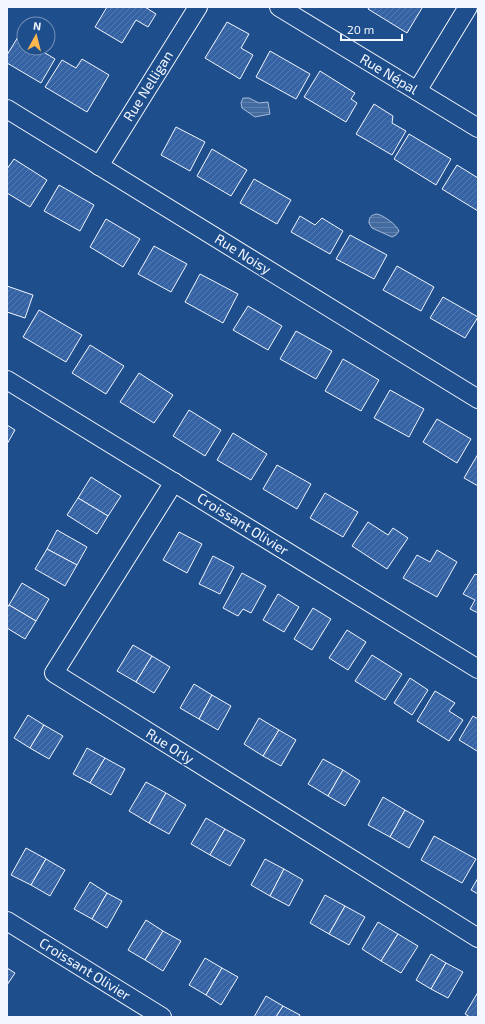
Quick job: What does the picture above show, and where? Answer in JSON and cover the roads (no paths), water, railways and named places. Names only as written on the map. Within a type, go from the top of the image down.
[{"type":"street","name":"Rue Nelligan","points":[[99,166],[198,7]]},
{"type":"street","name":"Rue Népal","points":[[279,7],[478,128]]},
{"type":"street","points":[[417,91],[468,7]]},
{"type":"street","name":"Rue Noisy","points":[[7,109],[478,399]]},
{"type":"street","name":"Croissant Olivier","points":[[7,380],[478,669]]},
{"type":"street","name":"Rue Orly","points":[[174,482],[54,673],[478,938]]},
{"type":"street","name":"Croissant Olivier","points":[[7,921],[162,1017]]},
{"type":"water","points":[[243,98],[249,98],[259,103],[268,102],[270,114],[255,117],[242,108],[241,103]]},
{"type":"water","points":[[377,214],[386,218],[396,226],[399,231],[396,235],[392,237],[372,228],[369,223],[369,219]]}]
